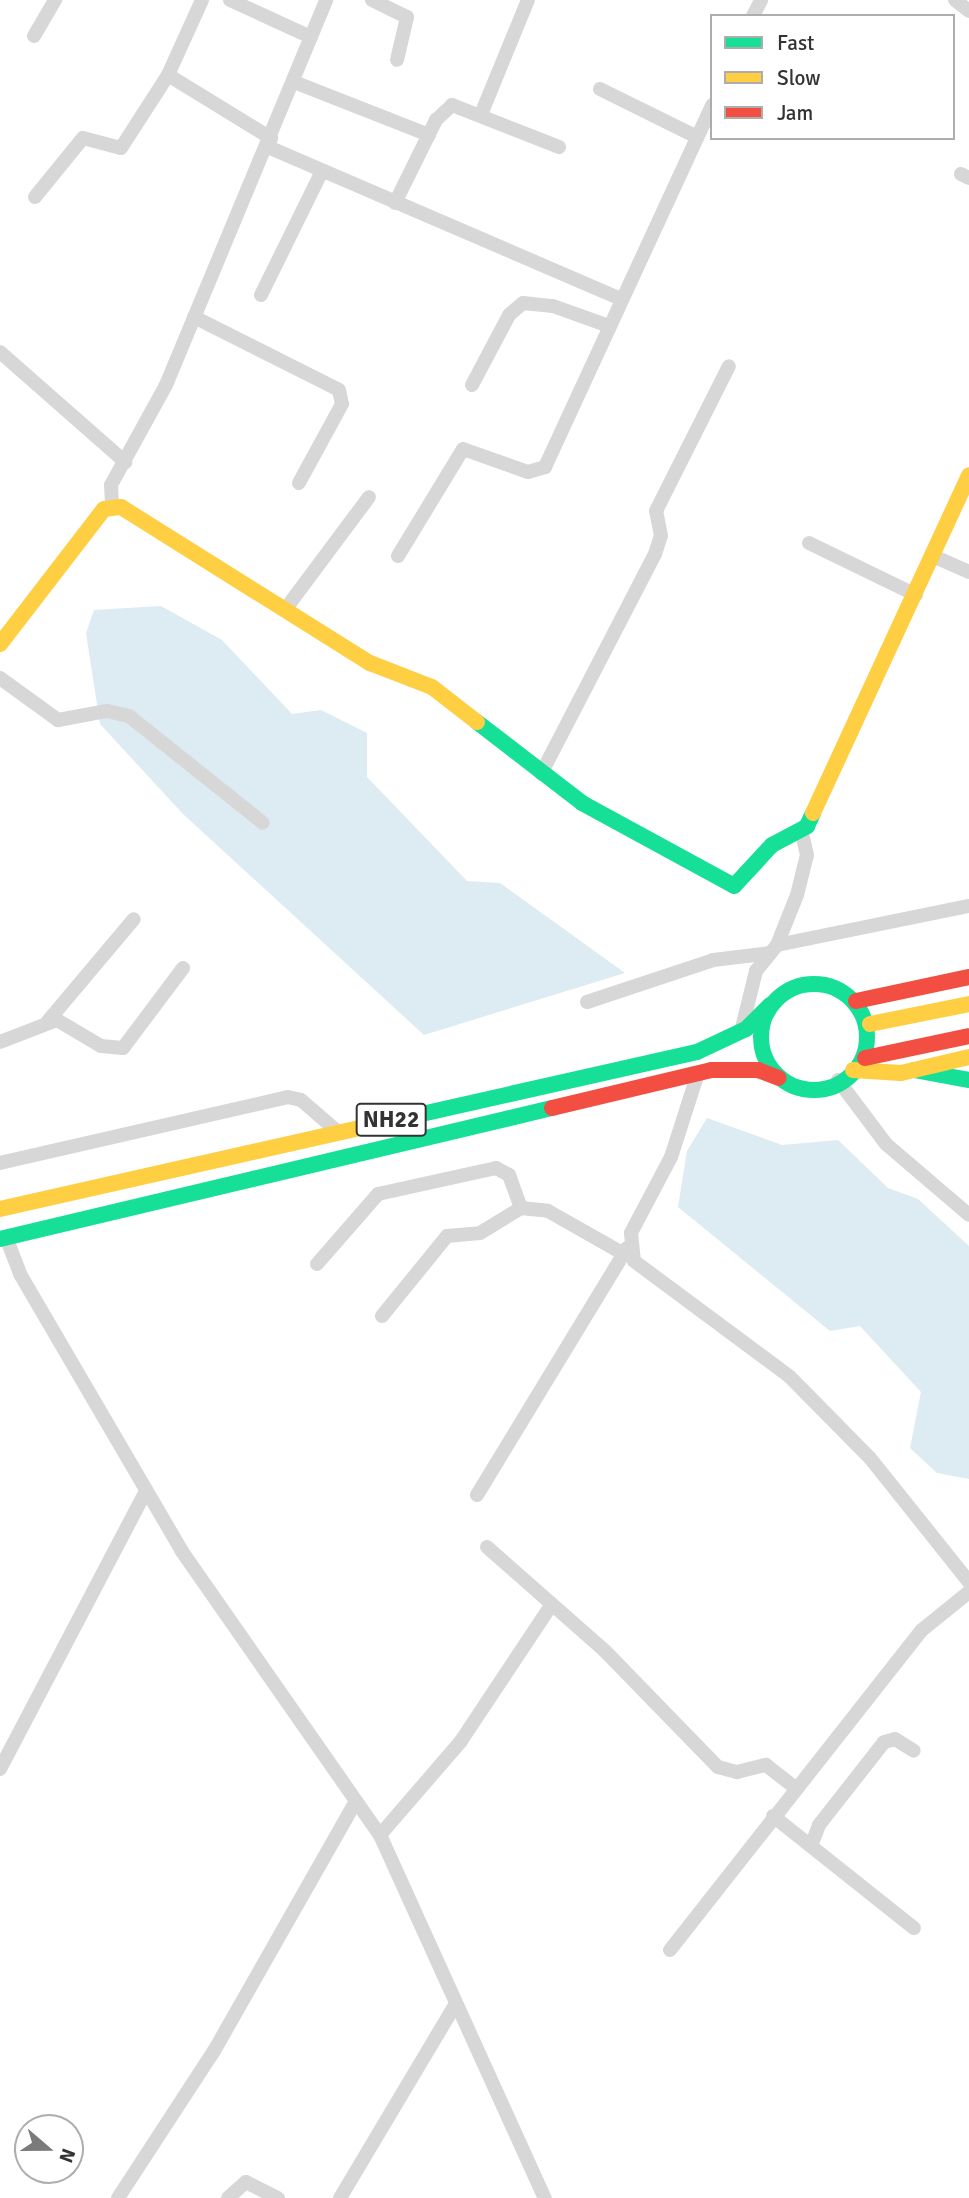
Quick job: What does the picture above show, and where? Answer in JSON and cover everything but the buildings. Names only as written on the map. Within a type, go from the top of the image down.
[{"type":"main road","points":[[0,644],[73,544],[112,504],[287,607],[370,663],[432,687],[541,774],[724,884],[740,884],[772,845],[802,834],[916,594],[969,475]]},
{"type":"main road","points":[[885,995],[903,983],[969,965]]},
{"type":"main road","points":[[865,1058],[870,1024],[856,1001],[969,977]]},
{"type":"main road","name":"NH22","points":[[0,1209],[696,1052],[741,1032],[770,1005],[814,986],[856,1001]]},
{"type":"main road","points":[[870,1024],[969,1004]]},
{"type":"main road","points":[[770,1005],[758,1042],[779,1078]]},
{"type":"main road","points":[[853,1070],[865,1058],[964,1037]]},
{"type":"main road","points":[[915,1070],[969,1058]]},
{"type":"main road","name":"NH22","points":[[3,1238],[698,1073],[758,1070],[817,1089],[853,1070]]},
{"type":"main road","points":[[853,1070],[915,1070],[969,1080]]},
{"type":"street","points":[[34,36],[55,0]]},
{"type":"street","points":[[36,197],[83,138],[121,148],[168,75],[202,0]]},
{"type":"street","points":[[230,0],[311,37]]},
{"type":"street","points":[[112,504],[111,485],[125,462],[194,317],[270,142],[326,0]]},
{"type":"street","points":[[372,0],[407,17],[397,60]]},
{"type":"street","points":[[482,112],[528,0]]},
{"type":"street","points":[[955,0],[969,12]]},
{"type":"street","points":[[168,75],[321,173],[395,203],[417,207],[621,299]]},
{"type":"street","points":[[293,82],[429,135]]},
{"type":"street","points":[[600,89],[697,137]]},
{"type":"street","points":[[395,203],[429,135],[452,105],[482,112],[559,147]]},
{"type":"street","points":[[398,556],[463,449],[528,472],[545,467],[710,109]]},
{"type":"street","points":[[261,295],[321,173]]},
{"type":"street","points":[[472,385],[509,315],[523,303],[554,306],[609,326]]},
{"type":"street","points":[[194,317],[339,390],[342,404],[299,483]]},
{"type":"street","points":[[0,352],[125,462]]},
{"type":"street","points":[[541,774],[655,554],[661,536],[656,511],[729,366]]},
{"type":"street","points":[[287,607],[369,497]]},
{"type":"street","points":[[809,543],[916,594]]},
{"type":"street","points":[[933,556],[969,572]]},
{"type":"street","points":[[0,678],[58,720],[107,712],[129,716],[263,823]]},
{"type":"street","points":[[741,1032],[756,971],[774,949],[807,855],[802,834]]},
{"type":"street","points":[[587,1002],[713,960],[969,906]]},
{"type":"street","points":[[0,1042],[48,1021],[134,919]]},
{"type":"street","points":[[48,1021],[113,1051],[123,1048],[183,968]]},
{"type":"street","points":[[477,1495],[626,1250],[678,1141],[698,1073]]},
{"type":"street","points":[[838,1080],[886,1144],[969,1215]]},
{"type":"street","points":[[0,1163],[288,1097],[301,1100],[338,1132]]},
{"type":"street","points":[[317,1264],[378,1194],[496,1168],[509,1175],[521,1208]]},
{"type":"street","points":[[382,1316],[447,1237],[480,1233],[521,1208],[548,1211],[626,1250],[634,1261],[652,1276],[790,1377],[870,1458],[969,1582]]},
{"type":"street","points":[[3,1238],[20,1274],[146,1491],[355,1803],[380,1835],[454,2007],[545,2198]]},
{"type":"street","points":[[0,1769],[146,1491]]},
{"type":"street","points":[[487,1547],[552,1604],[718,1767],[737,1772],[766,1765],[795,1788]]},
{"type":"street","points":[[670,1950],[922,1630],[969,1592]]},
{"type":"street","points":[[380,1835],[461,1741],[552,1604]]},
{"type":"street","points":[[811,1846],[818,1825],[884,1742],[895,1739],[914,1751]]},
{"type":"street","points":[[118,2198],[214,2051],[355,1803]]},
{"type":"street","points":[[773,1816],[914,1928]]},
{"type":"street","points":[[340,2198],[454,2007]]},
{"type":"street","points":[[228,2198],[246,2182],[278,2198]]},
{"type":"shaded area","points":[[161,606],[222,640],[292,714],[321,710],[367,733],[367,777],[467,881],[500,883],[625,973],[424,1035],[183,814],[100,724],[86,633],[94,610]]},
{"type":"shaded area","points":[[707,1118],[782,1145],[838,1140],[888,1188],[918,1199],[969,1246],[969,1479],[937,1473],[910,1448],[921,1392],[860,1326],[830,1331],[678,1207],[687,1151]]},
{"type":"traffic: fast","points":[[477,722],[582,803],[734,886],[772,845],[807,826],[813,813]]},
{"type":"traffic: fast","points":[[814,984],[834,988],[851,1000],[863,1017],[867,1037],[863,1057],[851,1074],[834,1086],[814,1090],[794,1086],[777,1074],[765,1057],[761,1037],[765,1017],[777,1000],[794,988],[814,984]]},
{"type":"traffic: fast","points":[[395,1120],[697,1052],[746,1029],[770,1005]]},
{"type":"traffic: fast","points":[[914,1070],[969,1080]]},
{"type":"traffic: fast","points":[[0,1239],[552,1108]]},
{"type":"traffic: slow","points":[[813,813],[969,475]]},
{"type":"traffic: slow","points":[[0,644],[104,509],[121,507],[370,663],[432,687],[477,722]]},
{"type":"traffic: slow","points":[[870,1024],[969,1004]]},
{"type":"traffic: slow","points":[[853,1070],[901,1073],[969,1057]]},
{"type":"traffic: slow","points":[[0,1209],[395,1120]]},
{"type":"traffic: jam","points":[[856,1001],[969,977]]},
{"type":"traffic: jam","points":[[865,1058],[969,1036]]},
{"type":"traffic: jam","points":[[552,1108],[712,1070],[758,1070],[779,1078]]}]
